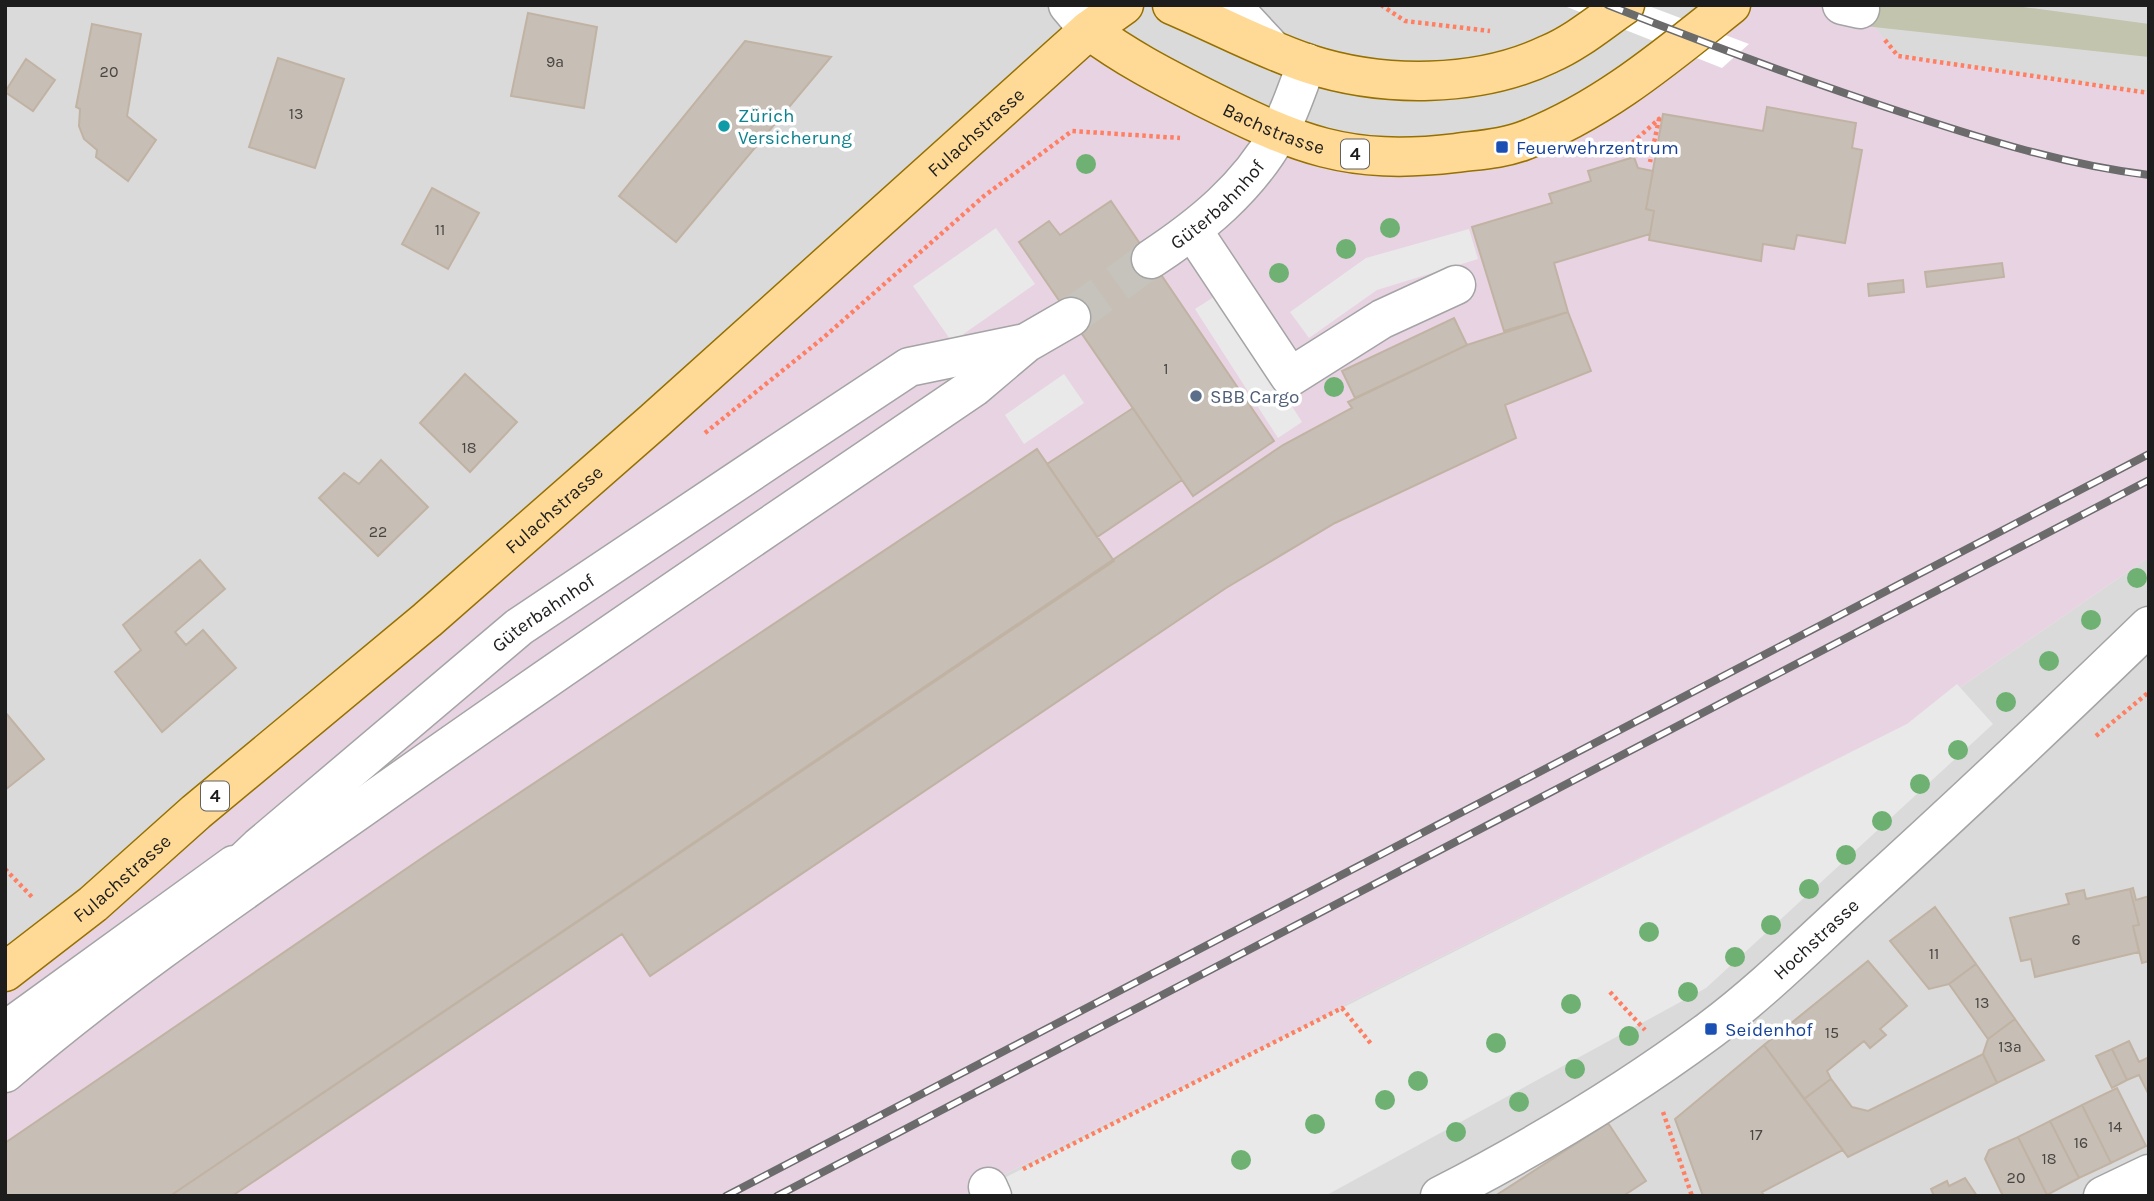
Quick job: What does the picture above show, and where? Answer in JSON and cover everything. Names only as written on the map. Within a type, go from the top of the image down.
[{"type":"main road","name":"4","points":[[1084,13],[1124,5]]},
{"type":"main road","points":[[1172,5],[1307,63],[1341,73],[1421,80],[1473,77],[1548,55],[1573,42],[1625,5]]},
{"type":"main road","name":"Bachstrasse","points":[[1084,13],[1125,57],[1278,134],[1319,148],[1370,157],[1424,157],[1502,147],[1534,136],[1594,106],[1731,5]]},
{"type":"main road","name":"Fulachstrasse","points":[[5,972],[93,904],[196,811],[437,611],[653,422],[1084,13]]},
{"type":"street","points":[[1231,5],[1269,46]]},
{"type":"street","name":"Güterbahnhof","points":[[1151,259],[1193,231],[1227,202],[1278,134],[1307,63]]},
{"type":"street","points":[[1193,231],[1290,377],[1382,319],[1456,285]]},
{"type":"street","name":"Güterbahnhof","points":[[5,1073],[122,979],[551,674],[974,387],[1026,343],[1071,317]]},
{"type":"street","name":"Güterbahnhof","points":[[122,979],[259,847],[519,627],[909,367],[1026,343]]},
{"type":"street","points":[[585,609],[750,498],[776,455]]},
{"type":"street","name":"Hochstrasse","points":[[1440,1196],[1644,1077],[1711,1029],[1784,968],[2012,759],[2149,626]]},
{"type":"street","points":[[519,627],[551,674]]},
{"type":"street","points":[[5,1031],[259,847]]},
{"type":"street","points":[[2103,1196],[2149,1174]]},
{"type":"path","points":[[1381,5],[1405,20],[1501,33]]},
{"type":"path","points":[[1851,7],[1898,56],[2149,93]]},
{"type":"path","points":[[1608,145],[1617,155],[1627,153],[1631,144],[1658,120],[1650,162]]},
{"type":"path","points":[[1072,131],[1180,138]]},
{"type":"path","points":[[5,869],[32,897]]},
{"type":"path","points":[[1611,992],[1651,1037]]},
{"type":"path","points":[[990,1191],[1342,1008],[1372,1045]]},
{"type":"path","points":[[1660,1101],[1692,1196]]},
{"type":"shaded area","points":[[5,5],[1731,5],[1633,80],[5,972]]},
{"type":"shaded area","points":[[1731,5],[1842,5],[1860,9],[1898,56],[2149,93],[2149,557],[1907,724],[961,1196],[5,1196],[5,972],[1089,30],[1278,134],[1486,150]]},
{"type":"shaded area","points":[[1841,5],[2009,5],[2149,24],[2149,57],[1837,23]]},
{"type":"shaded area","points":[[1842,5],[2149,5],[2149,93],[1898,56],[1860,10]]},
{"type":"shaded area","points":[[996,228],[1035,284],[952,342],[913,286]]},
{"type":"shaded area","points":[[1469,229],[1478,259],[1377,290],[1309,338],[1290,312],[1366,258]]},
{"type":"shaded area","points":[[1220,293],[1302,422],[1278,438],[1195,309]]},
{"type":"shaded area","points":[[1064,374],[1084,403],[1024,444],[1005,415]]},
{"type":"shaded area","points":[[2149,557],[2149,1196],[961,1196],[1907,724]]},
{"type":"shaded area","points":[[1957,684],[1993,724],[1706,988],[1325,1196],[1006,1196],[998,1181],[1907,724]]},
{"type":"pier","points":[[1562,5],[1646,5],[1749,44],[1722,68]]},
{"type":"building","points":[[528,13],[597,27],[584,108],[511,96]]},
{"type":"building","points":[[92,24],[141,34],[127,116],[156,140],[128,181],[96,157],[97,150],[84,139],[79,126],[80,109],[76,107]]},
{"type":"building","name":"Zürich Versicherung","points":[[745,41],[831,57],[676,242],[619,196]]},
{"type":"building","points":[[278,58],[344,79],[315,168],[249,147]]},
{"type":"building","points":[[26,59],[55,80],[33,111],[5,92]]},
{"type":"building","points":[[1767,107],[1856,123],[1852,148],[1862,150],[1845,243],[1797,235],[1794,249],[1763,244],[1761,261],[1649,240],[1654,211],[1646,209],[1663,114],[1763,131]]},
{"type":"building","points":[[1634,157],[1638,168],[1653,171],[1646,209],[1654,211],[1650,234],[1554,263],[1568,312],[1504,331],[1472,227],[1552,203],[1549,194],[1591,181],[1588,171]]},
{"type":"building","points":[[432,188],[479,213],[448,269],[402,244]]},
{"type":"building","points":[[1111,201],[1274,441],[1193,496],[1019,242],[1049,221],[1060,235]]},
{"type":"building","points":[[2002,263],[2004,277],[1927,287],[1925,272]]},
{"type":"building","points":[[1903,280],[1904,292],[1869,296],[1868,284]]},
{"type":"building","points":[[1568,312],[1591,371],[1505,405],[1516,438],[1335,523],[1226,588],[650,976],[622,934],[232,1196],[170,1196],[1283,445],[1352,408],[1348,402],[1467,345]]},
{"type":"building","points":[[1454,318],[1467,345],[1355,398],[1342,371]]},
{"type":"building","points":[[465,374],[517,422],[470,472],[420,423]]},
{"type":"building","points":[[1133,408],[1182,480],[1097,537],[1047,464]]},
{"type":"building","points":[[1037,449],[1114,561],[170,1196],[5,1196],[5,1143],[438,847]]},
{"type":"building","points":[[381,460],[428,507],[378,556],[319,498],[344,473],[359,484]]},
{"type":"building","points":[[200,560],[225,589],[175,632],[186,645],[203,630],[236,668],[162,732],[115,672],[141,650],[123,625]]},
{"type":"building","points":[[5,712],[44,759],[5,790]]},
{"type":"building","points":[[2133,888],[2136,900],[2149,896],[2149,961],[2142,963],[2133,926],[2139,925],[2130,889]]},
{"type":"building","points":[[2130,889],[2139,925],[2133,926],[2139,952],[2035,977],[2031,959],[2021,961],[2010,918],[2069,904],[2066,894],[2084,890],[2086,899]]},
{"type":"building","points":[[1935,907],[1976,964],[1949,984],[1929,989],[1890,941]]},
{"type":"building","points":[[1868,961],[1907,1006],[1880,1029],[1886,1035],[1870,1048],[1864,1041],[1827,1071],[1831,1079],[1804,1099],[1764,1045]]},
{"type":"building","points":[[1976,964],[2015,1019],[1988,1039],[1949,984]]},
{"type":"building","points":[[2015,1019],[2044,1060],[1997,1083],[1983,1054],[1988,1039]]},
{"type":"building","points":[[2129,1041],[2139,1062],[2149,1057],[2149,1095],[2139,1075],[2127,1080],[2112,1049]]},
{"type":"building","points":[[1764,1045],[1843,1150],[1762,1192],[1764,1196],[1703,1196],[1675,1119]]},
{"type":"building","points":[[2112,1049],[2127,1080],[2112,1088],[2096,1056]]},
{"type":"building","points":[[1983,1054],[1997,1083],[1848,1157],[1804,1099],[1831,1079],[1852,1107],[1868,1111]]},
{"type":"building","points":[[2117,1088],[2146,1146],[2111,1163],[2082,1105]]},
{"type":"building","points":[[2082,1105],[2111,1163],[2079,1178],[2050,1121]]},
{"type":"building","points":[[2050,1121],[2079,1178],[2047,1195],[2018,1137]]},
{"type":"building","points":[[1608,1123],[1646,1181],[1623,1196],[1495,1196]]},
{"type":"building","points":[[2018,1137],[2047,1195],[2003,1196],[1985,1159],[1989,1150]]},
{"type":"building","points":[[1965,1178],[1977,1196],[1934,1196],[1931,1189],[1947,1181],[1949,1186]]},
{"type":"tunnel","points":[[1071,317],[1151,259]]},
{"type":"railway","points":[[1608,5],[1794,75],[1966,133],[2087,165],[2149,175]]},
{"type":"railway","points":[[726,1196],[2149,454]]},
{"type":"railway","points":[[777,1196],[2149,480]]},
{"type":"place","name":"Zürich Versicherung","points":[[724,126]]},
{"type":"place","name":"Feuerwehrzentrum","points":[[1502,147]]},
{"type":"place","name":"SBB Cargo","points":[[1196,396]]},
{"type":"place","name":"Seidenhof","points":[[1711,1029]]}]
